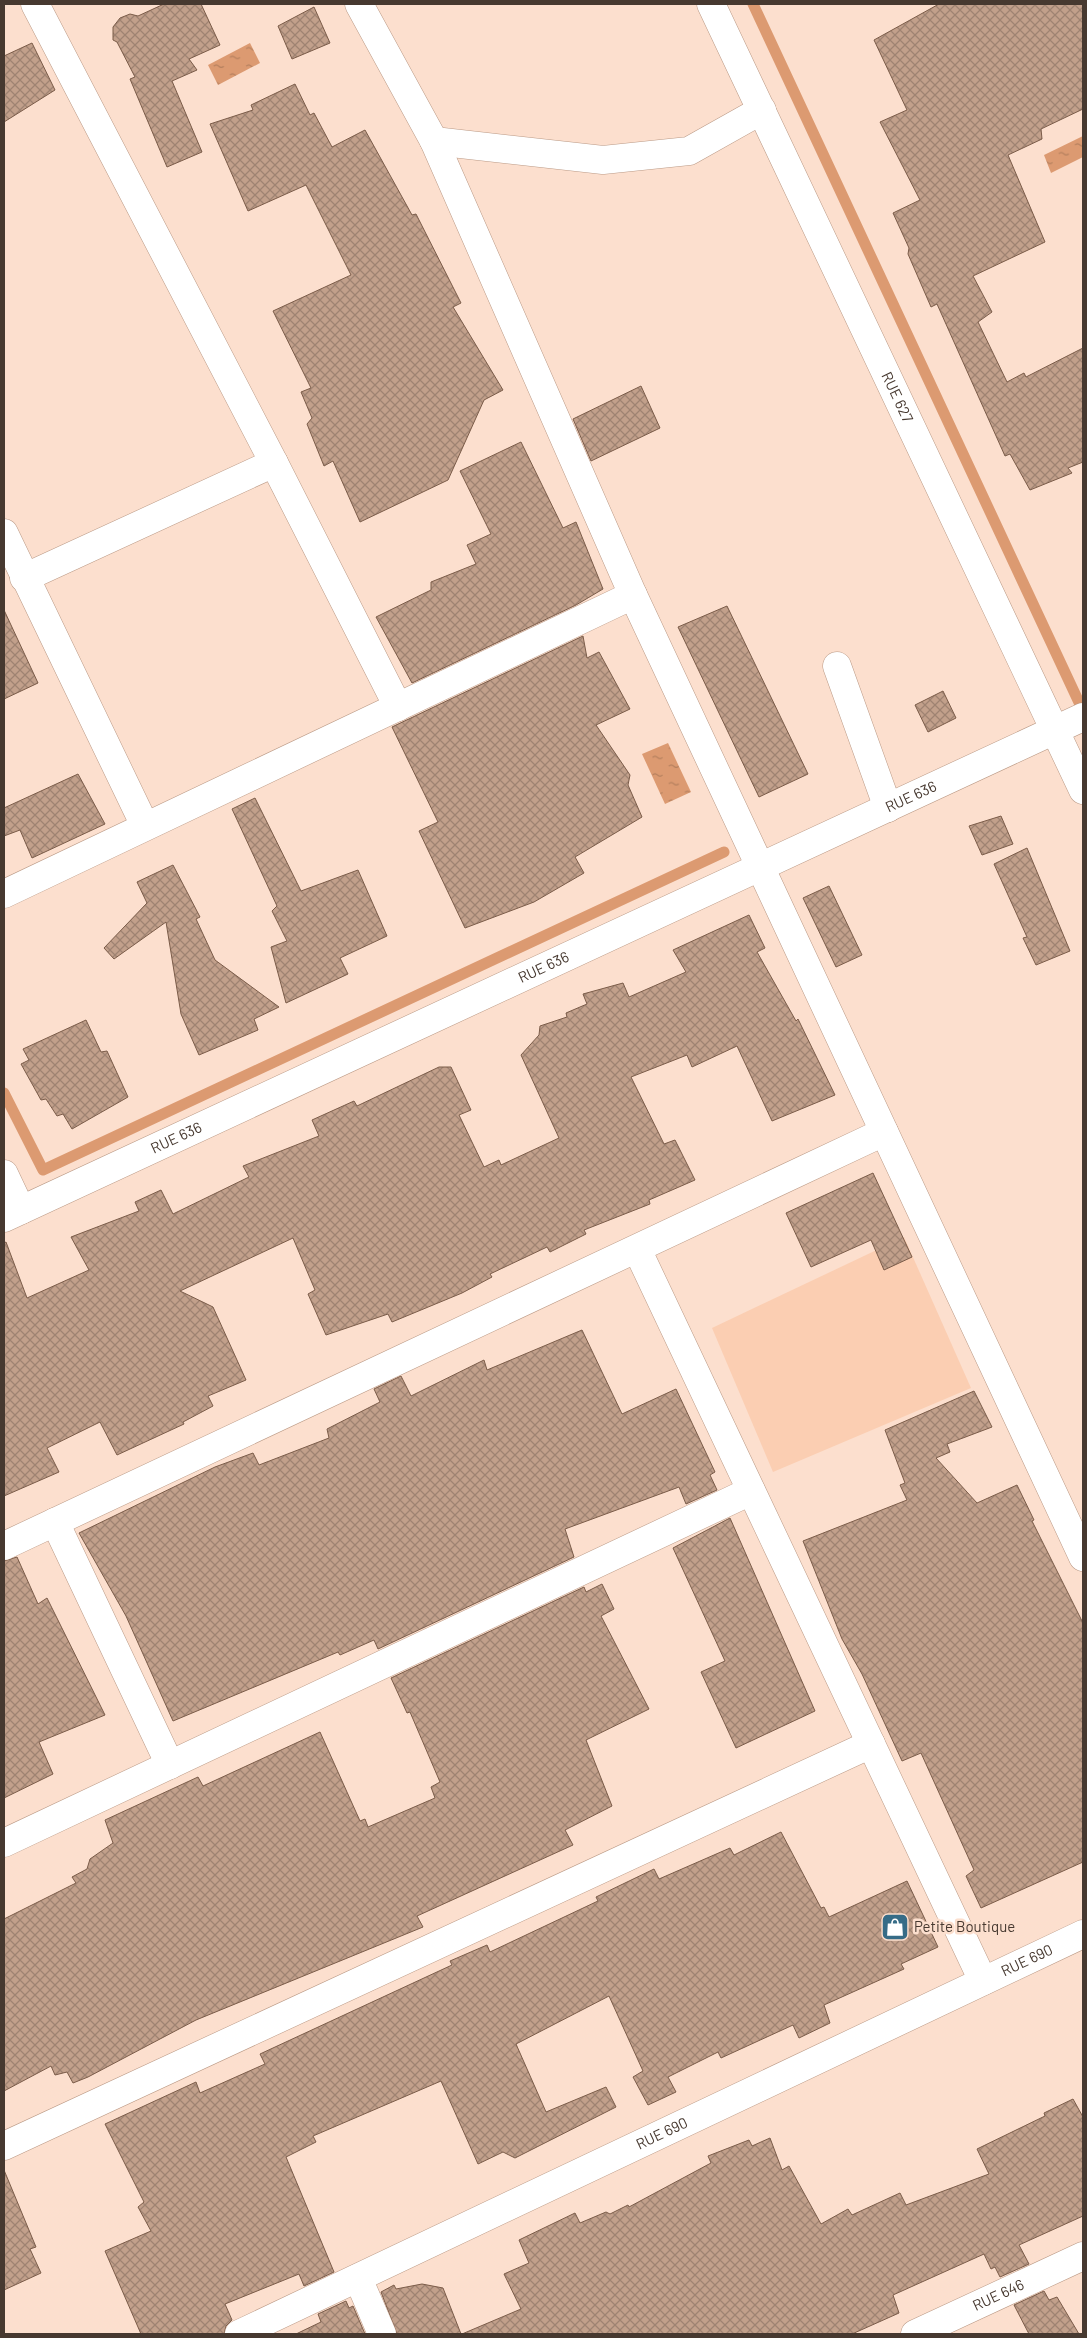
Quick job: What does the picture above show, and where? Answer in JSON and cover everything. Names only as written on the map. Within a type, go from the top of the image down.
[{"type":"street","points":[[36,4],[398,707]]},
{"type":"street","points":[[359,4],[434,141],[633,595],[1083,1558]]},
{"type":"street","name":"RUE 627","points":[[712,4],[1083,790]]},
{"type":"street","points":[[434,141],[603,160],[688,152],[762,110]]},
{"type":"street","points":[[24,578],[274,463]]},
{"type":"street","points":[[4,533],[145,826]]},
{"type":"street","points":[[4,894],[633,595]]},
{"type":"street","points":[[838,666],[888,808]]},
{"type":"street","name":"RUE 636","points":[[12,1214],[1083,717]]},
{"type":"street","points":[[4,1546],[884,1132]]},
{"type":"street","points":[[4,1174],[12,1214]]},
{"type":"street","points":[[636,1249],[983,1981]]},
{"type":"street","points":[[4,1843],[751,1491]]},
{"type":"street","points":[[55,1522],[170,1765]]},
{"type":"street","points":[[4,2146],[871,1744]]},
{"type":"street","name":"RUE 690","points":[[239,2334],[1083,1934]]},
{"type":"street","name":"RUE 646","points":[[915,2334],[1083,2256]]},
{"type":"street","points":[[358,2278],[382,2334]]},
{"type":"shaded area","points":[[904,1237],[971,1388],[773,1472],[712,1328]]},
{"type":"water","points":[[250,43],[260,63],[218,85],[208,65]]},
{"type":"water","points":[[1083,136],[1083,157],[1051,173],[1044,155]]},
{"type":"water","points":[[668,743],[691,792],[665,804],[642,754]]},
{"type":"building","points":[[164,4],[201,4],[220,45],[189,59],[197,70],[172,81],[202,152],[167,167],[130,79],[135,77],[117,42],[113,40],[113,27],[120,18],[130,14],[138,16]]},
{"type":"building","points":[[939,4],[1083,4],[1083,109],[1041,129],[1042,139],[1008,155],[1045,242],[973,276],[992,312],[978,322],[1007,382],[1024,373],[1026,377],[1083,348],[1083,462],[1068,468],[1072,473],[1030,490],[1010,454],[1005,456],[937,304],[931,307],[908,254],[909,248],[893,213],[920,200],[880,122],[907,110],[874,40]]},
{"type":"building","points":[[314,7],[330,43],[292,59],[278,26]]},
{"type":"building","points":[[32,43],[55,90],[4,122],[4,56]]},
{"type":"building","points":[[295,84],[310,115],[314,113],[332,147],[365,130],[412,215],[416,214],[461,303],[453,307],[503,390],[484,400],[448,480],[360,522],[333,461],[324,466],[307,424],[312,418],[301,392],[311,388],[273,311],[351,275],[306,185],[248,211],[210,124],[253,110],[251,105]]},
{"type":"building","points":[[641,386],[660,428],[591,461],[573,419]]},
{"type":"building","points":[[521,442],[563,528],[576,522],[603,589],[576,605],[412,683],[376,617],[431,590],[431,582],[476,564],[467,545],[491,534],[460,471]]},
{"type":"building","points":[[727,606],[808,774],[759,797],[678,627]]},
{"type":"building","points":[[4,610],[38,683],[4,699]]},
{"type":"building","points":[[583,636],[587,658],[599,652],[630,709],[596,725],[630,775],[628,785],[642,817],[575,857],[584,873],[534,902],[465,928],[419,831],[438,822],[392,727]]},
{"type":"building","points":[[943,691],[956,718],[928,732],[915,705]]},
{"type":"building","points":[[78,774],[105,824],[32,858],[20,830],[4,836],[4,808]]},
{"type":"building","points":[[255,798],[301,891],[358,870],[387,936],[340,958],[348,974],[286,1003],[271,947],[287,941],[272,911],[277,906],[232,809]]},
{"type":"building","points":[[1001,816],[1013,844],[982,855],[969,826]]},
{"type":"building","points":[[1027,848],[1070,951],[1036,965],[1023,938],[1027,937],[994,864]]},
{"type":"building","points":[[173,865],[200,917],[196,919],[215,960],[279,1007],[254,1019],[258,1030],[199,1055],[181,1014],[166,922],[114,959],[104,948],[147,903],[137,882]]},
{"type":"building","points":[[829,886],[862,955],[836,967],[803,898]]},
{"type":"building","points":[[749,915],[765,948],[757,952],[796,1021],[798,1019],[835,1095],[772,1121],[737,1046],[692,1067],[687,1055],[631,1077],[664,1144],[675,1140],[695,1180],[649,1200],[650,1204],[584,1230],[586,1234],[550,1252],[547,1247],[490,1274],[492,1277],[462,1293],[392,1322],[388,1314],[326,1335],[308,1294],[315,1290],[293,1238],[180,1291],[213,1307],[246,1380],[208,1396],[213,1406],[183,1422],[184,1424],[117,1455],[100,1422],[47,1448],[59,1472],[4,1496],[4,1243],[6,1242],[27,1298],[89,1270],[71,1237],[139,1211],[135,1202],[161,1190],[173,1214],[249,1177],[243,1166],[319,1136],[312,1120],[354,1101],[357,1106],[439,1067],[451,1067],[471,1110],[459,1115],[484,1167],[499,1160],[501,1165],[559,1138],[521,1055],[539,1035],[540,1026],[567,1017],[566,1013],[587,1004],[583,994],[623,983],[629,997],[686,972],[673,950]]},
{"type":"building","points":[[86,1020],[101,1052],[107,1051],[128,1097],[72,1129],[63,1114],[57,1116],[46,1099],[41,1100],[21,1064],[29,1060],[23,1049]]},
{"type":"building","points":[[873,1173],[912,1257],[884,1270],[871,1240],[811,1267],[786,1213]]},
{"type":"building","points":[[582,1330],[622,1414],[676,1389],[715,1472],[710,1475],[717,1490],[686,1504],[679,1487],[565,1529],[574,1557],[378,1649],[374,1640],[340,1655],[338,1652],[173,1721],[126,1616],[79,1533],[215,1467],[253,1453],[259,1465],[329,1438],[327,1429],[380,1402],[374,1389],[401,1376],[411,1396],[484,1360],[487,1370]]},
{"type":"building","points":[[974,1391],[992,1427],[947,1444],[950,1452],[936,1458],[977,1503],[1017,1485],[1034,1520],[1032,1521],[1083,1623],[1083,1862],[981,1908],[966,1876],[974,1870],[921,1753],[902,1761],[862,1674],[842,1639],[803,1541],[907,1500],[900,1485],[905,1483],[885,1430]]},
{"type":"building","points":[[730,1518],[815,1711],[736,1748],[701,1672],[725,1661],[673,1548]]},
{"type":"building","points":[[17,1557],[38,1604],[47,1598],[105,1715],[39,1742],[53,1774],[4,1798],[4,1561]]},
{"type":"building","points":[[602,1584],[614,1609],[601,1616],[649,1709],[586,1740],[612,1806],[565,1830],[573,1845],[417,1916],[423,1927],[196,2020],[88,2077],[73,2083],[67,2072],[55,2075],[51,2066],[4,2091],[4,1919],[76,1883],[72,1877],[87,1869],[90,1859],[113,1843],[105,1820],[198,1777],[203,1786],[320,1732],[360,1821],[365,1819],[368,1827],[435,1798],[431,1787],[440,1782],[410,1712],[407,1713],[391,1678],[584,1587],[586,1592]]},
{"type":"building","points":[[781,1832],[821,1908],[824,1907],[829,1917],[907,1881],[938,1947],[901,1964],[904,1969],[824,2005],[830,2023],[799,2038],[793,2025],[721,2058],[718,2052],[668,2077],[676,2092],[648,2105],[633,2077],[643,2071],[609,1996],[516,2044],[546,2112],[606,2087],[616,2107],[515,2158],[503,2152],[478,2164],[441,2081],[313,2136],[316,2142],[286,2157],[334,2272],[304,2286],[299,2274],[225,2304],[232,2320],[226,2326],[224,2334],[141,2334],[105,2251],[151,2231],[138,2207],[144,2202],[105,2124],[196,2082],[200,2093],[265,2064],[260,2054],[452,1965],[450,1961],[487,1945],[490,1952],[598,1901],[596,1897],[654,1869],[659,1879],[730,1848],[734,1855]]},
{"type":"building","points":[[1073,2099],[1083,2117],[1083,2216],[1019,2245],[1029,2264],[1000,2277],[995,2267],[991,2269],[984,2254],[893,2295],[899,2313],[852,2334],[462,2334],[521,2309],[504,2274],[529,2263],[519,2240],[575,2213],[580,2223],[606,2212],[610,2214],[628,2205],[629,2207],[711,2163],[708,2156],[749,2140],[752,2146],[770,2138],[782,2170],[789,2166],[821,2224],[848,2209],[852,2215],[900,2193],[906,2205],[989,2174],[977,2149],[1045,2116],[1044,2113]]},
{"type":"building","points":[[4,2170],[36,2247],[30,2249],[41,2273],[4,2290]]},
{"type":"building","points":[[422,2284],[443,2288],[461,2334],[397,2334],[381,2292],[394,2285],[396,2289]]},
{"type":"building","points":[[1044,2291],[1049,2300],[1057,2297],[1079,2334],[1029,2334],[1014,2305]]},
{"type":"building","points":[[346,2301],[349,2308],[353,2306],[365,2334],[296,2334],[321,2322],[318,2314]]},
{"type":"waterway","points":[[753,4],[1083,711]]},
{"type":"waterway","points":[[4,1093],[43,1170],[724,852]]},
{"type":"place","name":"Petite Boutique","points":[[895,1927]]}]
